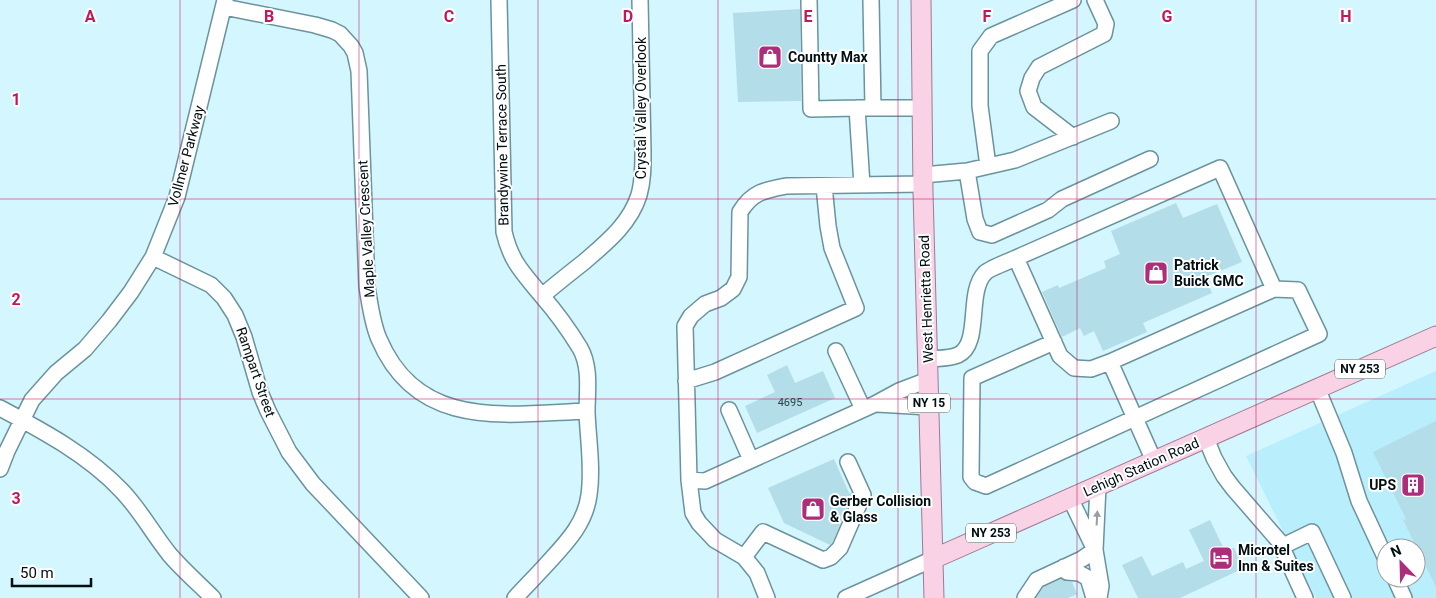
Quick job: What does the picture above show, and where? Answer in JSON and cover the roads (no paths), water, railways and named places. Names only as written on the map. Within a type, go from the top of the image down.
[{"type":"main road","name":"West Henrietta Road","points":[[921,0],[923,179],[934,598]]},
{"type":"main road","name":"Lehigh Station Road","points":[[933,559],[1436,336]]},
{"type":"street","name":"Brandywine Terrace South","points":[[499,0],[504,232],[512,257],[521,271],[564,323],[582,351],[588,387],[587,411],[590,474],[586,509],[580,524],[570,539],[515,598]]},
{"type":"street","name":"Crystal Valley Overlook","points":[[542,296],[609,240],[632,212],[639,196],[643,178],[640,0]]},
{"type":"street","points":[[809,0],[811,110],[922,108]]},
{"type":"street","points":[[871,0],[873,108]]},
{"type":"street","points":[[988,166],[980,106],[980,51],[992,36],[1073,0]]},
{"type":"street","points":[[1073,137],[1034,107],[1028,91],[1032,78],[1039,67],[1104,34],[1106,24],[1095,0]]},
{"type":"street","name":"Vollmer Parkway","points":[[0,469],[21,419],[32,400],[56,373],[85,349],[109,321],[131,292],[153,257],[177,197],[225,3]]},
{"type":"street","name":"Maple Valley Crescent","points":[[225,3],[332,30],[346,39],[355,53],[359,71],[366,287],[378,337],[389,359],[400,375],[415,389],[432,399],[450,407],[468,411],[508,414],[587,411]]},
{"type":"street","points":[[857,108],[862,185]]},
{"type":"street","points":[[767,598],[757,573],[744,557],[715,540],[699,523],[693,513],[689,480],[685,326],[691,316],[705,304],[721,298],[733,289],[739,277],[740,212],[745,203],[764,190],[786,186],[862,185],[923,179],[967,171],[1015,160],[1111,121]]},
{"type":"street","points":[[967,171],[975,219],[980,232],[992,235],[1048,210],[1062,199],[1150,159]]},
{"type":"street","points":[[928,359],[949,358],[965,350],[970,340],[977,288],[985,272],[1220,168],[1274,289]]},
{"type":"street","points":[[686,381],[715,372],[856,308],[832,248],[824,186]]},
{"type":"street","name":"Rampart Street","points":[[153,257],[211,285],[224,298],[235,315],[244,336],[257,383],[268,411],[289,452],[313,484],[421,598]]},
{"type":"street","points":[[1016,258],[1054,342],[1060,356],[1074,368],[1092,369],[1110,362],[1274,289],[1298,290],[1319,334],[986,486],[975,482],[971,478],[972,378],[1054,342]]},
{"type":"street","points":[[836,351],[869,406]]},
{"type":"street","points":[[1110,362],[1154,461]]},
{"type":"street","points":[[689,480],[705,481],[899,391],[928,380]]},
{"type":"street","points":[[1317,388],[1344,453],[1359,501],[1376,538]]},
{"type":"street","points":[[869,406],[929,407]]},
{"type":"street","points":[[0,408],[58,440],[102,472],[122,491],[170,554],[213,598]]},
{"type":"street","points":[[729,410],[751,460]]},
{"type":"street","points":[[1206,438],[1224,476],[1279,541],[1305,598]]},
{"type":"street","points":[[744,557],[763,532],[823,560],[831,557],[840,548],[863,495],[848,462]]},
{"type":"street","points":[[1098,486],[1095,550],[1101,586],[1099,598]]},
{"type":"street","points":[[1070,498],[1095,550]]},
{"type":"street","points":[[1281,547],[1312,532],[1343,598]]},
{"type":"street","points":[[1025,598],[1037,580],[1082,559],[1095,550]]},
{"type":"street","name":"Lehigh Station Road","points":[[846,598],[933,559]]},
{"type":"street","points":[[1064,567],[1067,572],[1080,573],[1088,578],[1094,598]]},
{"type":"place","name":"Countty Max","points":[[770,57]]},
{"type":"place","name":"Patrick Buick GMC","points":[[1156,273]]},
{"type":"place","name":"UPS","points":[[1413,485]]},
{"type":"place","name":"Gerber Collision & Glass","points":[[813,509]]},
{"type":"place","name":"Microtel Inn & Suites","points":[[1221,558]]}]
